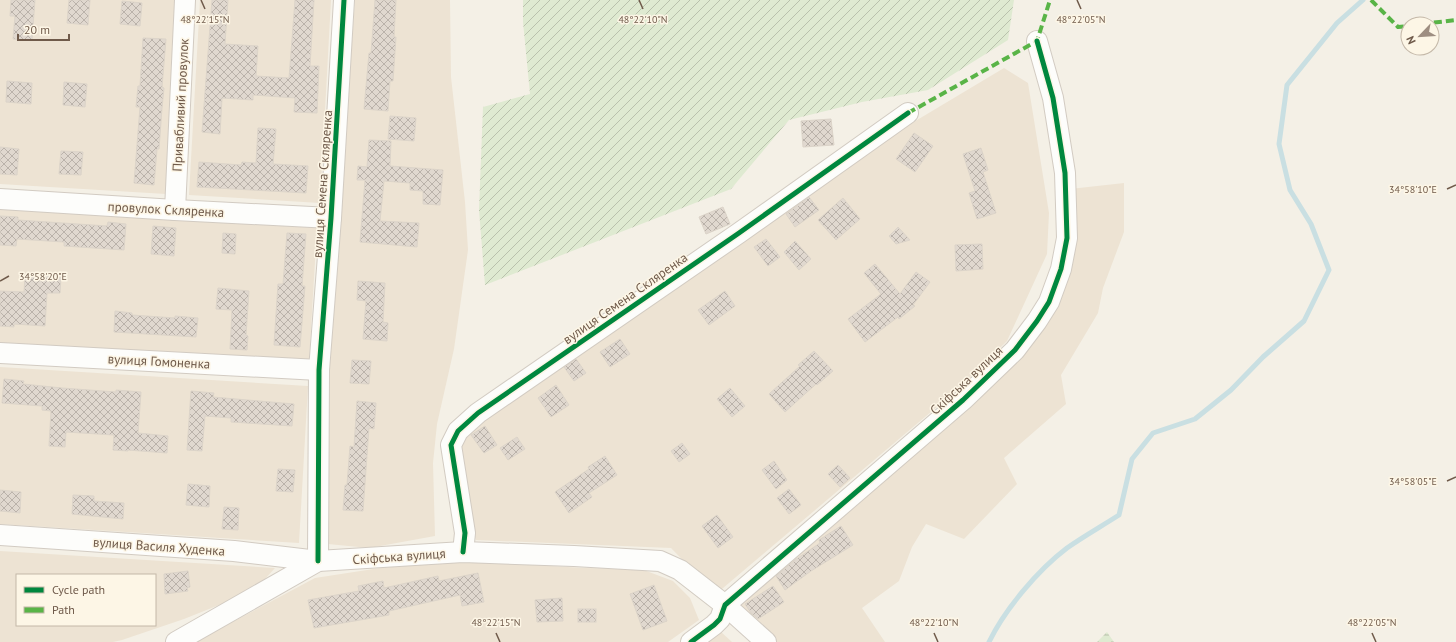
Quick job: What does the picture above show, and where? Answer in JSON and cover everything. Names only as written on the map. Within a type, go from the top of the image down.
[{"type":"street","name":"Привабливий провулок","points":[[175,210],[185,0]]},
{"type":"street","name":"вулиця Семена Скляренка","points":[[318,561],[319,370],[331,218],[344,0]]},
{"type":"street","name":"Скіфська вулиця","points":[[692,642],[720,619],[725,605],[963,400],[1014,350],[1037,321],[1049,302],[1061,269],[1066,238],[1065,173],[1053,98],[1037,41]]},
{"type":"street","name":"вулиця Семена Скляренка","points":[[463,552],[465,533],[451,445],[458,431],[478,413],[908,113]]},
{"type":"street","name":"провулок Скляренка","points":[[0,199],[331,218]]},
{"type":"street","name":"вулиця Гомоненка","points":[[0,352],[319,370]]},
{"type":"street","name":"вулиця Василя Худенка","points":[[0,535],[234,551],[318,561]]},
{"type":"street","name":"Скіфська вулиця","points":[[176,642],[318,561],[463,552],[660,561],[680,570],[725,605],[766,642]]},
{"type":"shaded area","points":[[0,0],[178,0],[166,194],[0,184]]},
{"type":"shaded area","points":[[200,0],[331,0],[320,203],[189,195]]},
{"type":"shaded area","points":[[355,0],[450,0],[451,77],[465,202],[468,250],[454,349],[437,424],[433,463],[435,536],[369,548],[328,544],[329,368]]},
{"type":"shaded area","points":[[1004,68],[1028,83],[1049,213],[1047,254],[1007,341],[958,389],[716,594],[671,548],[476,540],[450,462],[455,443],[480,418],[892,135]]},
{"type":"shaded area","points":[[1124,183],[1124,232],[1103,288],[1098,313],[1061,375],[1066,404],[1004,458],[1017,484],[964,539],[926,524],[912,547],[899,581],[862,608],[885,642],[771,642],[730,606],[964,407],[1063,291],[1070,189]]},
{"type":"shaded area","points":[[0,209],[317,228],[309,362],[0,343]]},
{"type":"shaded area","points":[[0,367],[308,386],[299,543],[0,524]]},
{"type":"shaded area","points":[[0,551],[275,568],[254,591],[184,619],[113,642],[0,642]]},
{"type":"shaded area","points":[[467,561],[584,568],[641,569],[673,581],[690,598],[699,620],[668,642],[195,642],[315,578],[380,568]]},
{"type":"shaded area","points":[[720,631],[732,642],[703,642]]},
{"type":"green space","points":[[523,0],[1014,0],[1008,40],[928,90],[862,102],[789,120],[731,189],[485,285],[479,210],[483,107],[530,94],[523,22]]},
{"type":"green space","points":[[1107,632],[1114,642],[1097,642]]},
{"type":"building","points":[[11,0],[35,0],[32,40],[13,39],[15,16],[10,16]]},
{"type":"building","points":[[69,0],[90,0],[88,25],[67,23]]},
{"type":"building","points":[[212,0],[228,0],[225,44],[258,46],[256,76],[289,78],[295,0],[314,0],[310,66],[319,66],[317,113],[294,112],[295,98],[253,95],[253,100],[222,98],[220,134],[202,132]]},
{"type":"building","points":[[375,0],[396,0],[394,37],[396,37],[393,81],[390,81],[388,111],[364,109],[369,53],[371,53]]},
{"type":"building","points":[[122,1],[142,3],[140,26],[120,24]]},
{"type":"building","points":[[143,38],[166,39],[159,149],[157,149],[154,185],[134,183],[140,107],[136,107],[138,86],[140,86]]},
{"type":"building","points":[[7,81],[32,83],[31,104],[6,102]]},
{"type":"building","points":[[64,82],[87,84],[85,107],[63,105]]},
{"type":"building","points":[[390,116],[416,118],[414,141],[388,139]]},
{"type":"building","points":[[831,119],[834,145],[803,147],[801,121]]},
{"type":"building","points":[[258,128],[276,129],[273,164],[308,166],[306,193],[197,187],[199,162],[241,165],[242,162],[256,163]]},
{"type":"building","points":[[914,133],[933,146],[915,172],[896,159]]},
{"type":"building","points":[[369,140],[391,141],[390,166],[443,170],[440,205],[423,204],[423,191],[410,190],[410,183],[384,181],[380,221],[419,223],[417,247],[360,242],[365,180],[357,180],[358,166],[367,167]]},
{"type":"building","points":[[0,147],[19,149],[17,175],[0,174]]},
{"type":"building","points":[[981,148],[988,170],[983,172],[996,213],[977,219],[969,193],[975,191],[963,154]]},
{"type":"building","points":[[61,151],[83,152],[81,175],[59,174]]},
{"type":"building","points":[[809,197],[819,210],[795,227],[786,214]]},
{"type":"building","points":[[843,198],[860,219],[836,240],[818,220]]},
{"type":"building","points":[[723,207],[730,224],[706,234],[699,217]]},
{"type":"building","points":[[0,216],[18,217],[18,220],[107,226],[108,222],[126,224],[124,250],[64,246],[64,242],[17,239],[16,246],[0,245]]},
{"type":"building","points":[[153,226],[176,228],[174,256],[151,254]]},
{"type":"building","points":[[898,227],[910,240],[896,244],[889,236]]},
{"type":"building","points":[[223,233],[236,234],[235,254],[222,253]]},
{"type":"building","points":[[287,233],[306,234],[302,286],[305,286],[300,347],[274,345],[278,284],[283,284]]},
{"type":"building","points":[[766,239],[780,257],[768,266],[754,247]]},
{"type":"building","points":[[795,241],[811,259],[799,270],[784,252]]},
{"type":"building","points":[[982,244],[983,269],[956,271],[955,245]]},
{"type":"building","points":[[875,264],[900,294],[916,272],[930,282],[913,305],[915,306],[899,319],[898,317],[865,342],[848,319],[881,294],[864,273]]},
{"type":"building","points":[[25,275],[61,277],[60,293],[47,293],[45,326],[14,324],[14,327],[0,326],[0,291],[24,292]]},
{"type":"building","points":[[358,281],[385,283],[383,322],[388,323],[387,341],[363,339],[366,301],[357,300]]},
{"type":"building","points":[[218,288],[249,291],[246,335],[248,336],[247,350],[230,349],[232,310],[216,309]]},
{"type":"building","points":[[725,291],[735,306],[709,325],[698,310]]},
{"type":"building","points":[[115,311],[132,313],[132,315],[198,318],[196,337],[114,332]]},
{"type":"building","points":[[620,339],[630,354],[610,367],[600,352]]},
{"type":"building","points":[[814,351],[833,371],[785,412],[769,394]]},
{"type":"building","points":[[576,359],[586,373],[574,381],[564,367]]},
{"type":"building","points":[[352,360],[371,361],[369,384],[350,383]]},
{"type":"building","points":[[4,379],[24,381],[23,384],[62,388],[116,392],[116,390],[141,392],[138,433],[168,436],[167,453],[113,450],[114,435],[66,432],[65,447],[49,446],[51,411],[42,410],[42,406],[2,403]]},
{"type":"building","points":[[556,385],[569,405],[551,417],[538,398]]},
{"type":"building","points":[[730,388],[745,406],[732,417],[717,399]]},
{"type":"building","points":[[191,391],[214,393],[213,397],[294,404],[292,426],[231,422],[231,418],[205,416],[202,451],[187,450]]},
{"type":"building","points":[[357,401],[376,403],[374,429],[369,428],[363,511],[343,510],[345,485],[347,485],[350,446],[354,447]]},
{"type":"building","points":[[485,426],[497,445],[484,453],[471,435]]},
{"type":"building","points":[[517,437],[525,449],[508,460],[500,448]]},
{"type":"building","points":[[682,443],[690,454],[679,462],[671,451]]},
{"type":"building","points":[[605,456],[617,475],[589,493],[592,497],[569,513],[555,492],[589,469],[588,467]]},
{"type":"building","points":[[774,461],[787,480],[776,489],[762,470]]},
{"type":"building","points":[[838,465],[850,478],[840,487],[828,474]]},
{"type":"building","points":[[278,469],[295,470],[293,492],[276,491]]},
{"type":"building","points":[[188,484],[210,486],[209,507],[186,505]]},
{"type":"building","points":[[789,489],[801,505],[789,514],[777,498]]},
{"type":"building","points":[[0,490],[21,492],[20,513],[0,511]]},
{"type":"building","points":[[73,495],[94,496],[94,501],[124,503],[123,519],[72,514]]},
{"type":"building","points":[[224,507],[239,508],[238,530],[222,529]]},
{"type":"building","points":[[717,515],[733,537],[718,548],[702,526]]},
{"type":"building","points":[[841,526],[853,545],[811,571],[785,590],[776,576],[795,560],[820,543],[819,540]]},
{"type":"building","points":[[188,571],[190,587],[187,588],[188,591],[165,594],[164,574]]},
{"type":"building","points":[[478,573],[484,602],[462,606],[460,595],[389,611],[389,615],[314,628],[308,600],[359,591],[358,586],[383,581],[384,588],[438,576],[439,581]]},
{"type":"building","points":[[654,585],[667,621],[643,630],[630,594]]},
{"type":"building","points":[[773,586],[784,602],[758,619],[751,613],[745,604]]},
{"type":"building","points":[[562,598],[563,621],[537,622],[535,600]]},
{"type":"building","points":[[578,609],[596,609],[596,622],[578,622]]},
{"type":"waterway","points":[[989,642],[1004,616],[1023,591],[1045,567],[1067,548],[1119,515],[1132,459],[1153,433],[1195,419],[1231,390],[1263,357],[1304,321],[1329,270],[1311,224],[1290,190],[1279,144],[1287,85],[1337,23],[1363,0]]},
{"type":"marked path","points":[[908,113],[1037,41],[1050,0]]},
{"type":"marked path","points":[[1371,0],[1398,27],[1400,27]]},
{"type":"marked path","points":[[1440,22],[1456,20]]},
{"type":"cycle path","points":[[318,561],[319,370],[331,218],[344,0]]},
{"type":"cycle path","points":[[691,642],[720,619],[725,605],[963,400],[1015,350],[1049,302],[1061,269],[1067,238],[1065,173],[1053,98],[1037,41]]},
{"type":"cycle path","points":[[463,552],[465,533],[451,445],[458,431],[478,413],[739,233],[908,113]]}]
